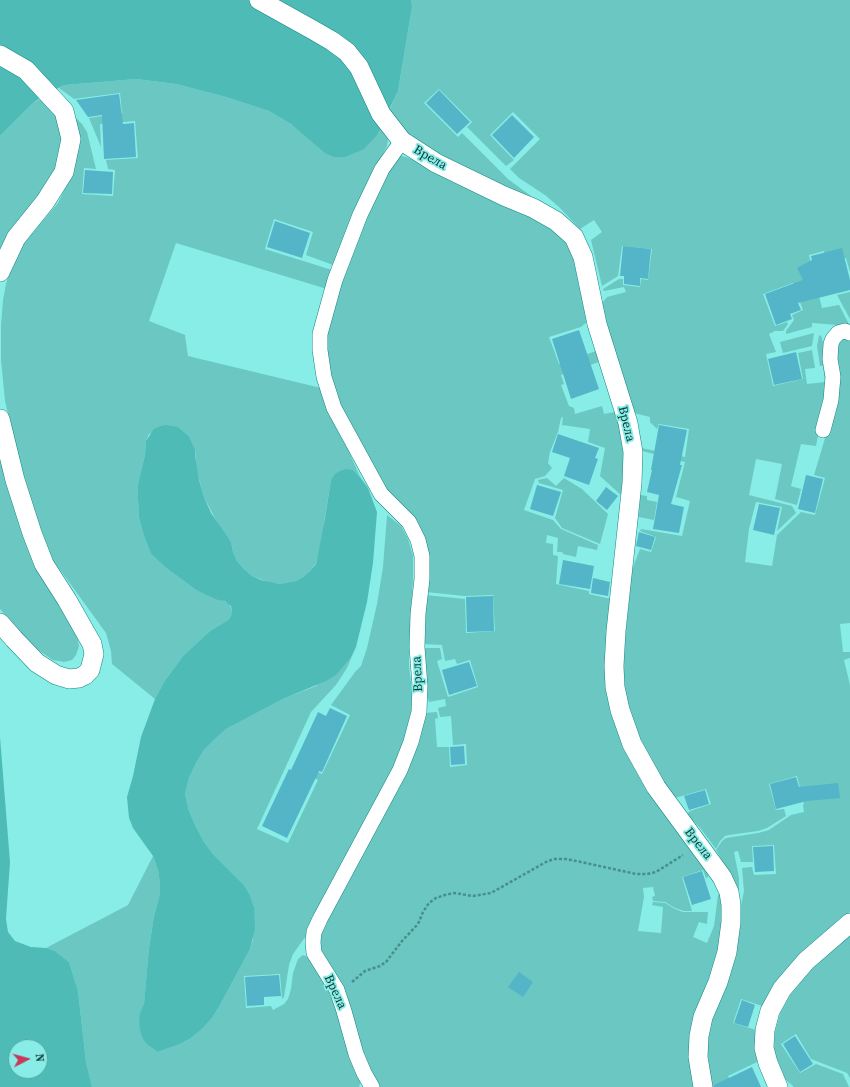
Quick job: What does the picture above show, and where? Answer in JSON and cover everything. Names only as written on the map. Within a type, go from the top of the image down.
[{"type":"street","points":[[260,0],[332,41],[347,52],[359,67],[381,114],[402,142]]},
{"type":"street","points":[[0,55],[26,70],[64,111],[71,138],[64,172],[45,202],[16,238],[0,272]]},
{"type":"street","name":"Врела","points":[[372,1087],[356,1054],[337,990],[314,952],[313,942],[314,932],[400,770],[411,742],[419,712],[420,686],[417,647],[418,614],[422,579],[422,556],[418,540],[409,522],[381,494],[334,408],[324,377],[320,350],[320,334],[335,280],[360,215],[382,169],[402,142],[436,163],[533,208],[556,221],[574,237],[583,257],[597,324],[628,423],[633,452],[632,483],[616,631],[614,666],[615,687],[620,710],[632,744],[656,787],[722,877],[729,892],[731,905],[732,922],[727,952],[718,982],[703,1017],[699,1036],[698,1057],[703,1087]]},
{"type":"street","points":[[823,430],[829,411],[832,388],[833,377],[830,359],[831,344],[838,333],[845,331],[850,333]]},
{"type":"street","points":[[0,419],[15,480],[32,533],[44,564],[68,600],[92,644],[94,654],[90,670],[79,678],[69,679],[56,675],[37,663],[0,623]]},
{"type":"street","points":[[778,1087],[768,1063],[764,1048],[765,1030],[770,1012],[782,989],[806,961],[850,923]]},
{"type":"path","points":[[341,1001],[346,997],[352,982],[365,971],[380,966],[386,962],[402,941],[418,924],[426,907],[436,898],[454,893],[473,896],[490,893],[554,859],[566,859],[631,874],[647,874],[664,868],[698,844]]},
{"type":"shaded area","points":[[0,0],[411,0],[412,7],[398,91],[377,135],[364,149],[345,157],[334,157],[325,153],[291,124],[269,111],[226,97],[176,84],[136,79],[65,85],[47,93],[33,103],[0,136]]},
{"type":"shaded area","points":[[411,0],[850,0],[850,272],[846,258],[827,262],[824,251],[809,255],[822,308],[839,305],[850,326],[812,323],[812,327],[786,334],[786,331],[794,320],[792,315],[803,310],[793,283],[763,294],[775,326],[787,322],[788,324],[783,331],[775,331],[769,334],[776,352],[766,354],[773,386],[803,379],[798,353],[812,350],[815,368],[805,369],[807,384],[825,382],[823,366],[820,366],[817,346],[819,336],[821,335],[825,350],[827,391],[816,446],[801,444],[791,486],[801,489],[797,505],[775,499],[782,464],[756,459],[749,495],[792,506],[796,513],[777,531],[782,507],[756,502],[749,529],[745,562],[772,566],[777,535],[801,512],[815,515],[825,478],[814,475],[826,435],[838,338],[850,338],[850,623],[840,624],[843,652],[850,652],[850,658],[844,660],[850,685],[850,912],[835,924],[762,1006],[741,999],[733,1023],[756,1030],[759,1061],[728,1076],[734,1087],[713,1087],[709,1068],[708,1039],[712,1020],[737,945],[744,891],[742,868],[752,867],[754,875],[776,874],[774,845],[752,846],[753,862],[741,862],[738,851],[734,852],[739,878],[739,891],[737,891],[732,877],[716,850],[726,838],[769,830],[791,815],[804,812],[804,804],[797,776],[769,784],[776,810],[784,809],[786,816],[767,828],[758,831],[725,836],[720,841],[716,849],[701,829],[687,814],[690,811],[711,804],[706,789],[675,798],[663,782],[638,734],[628,709],[624,689],[623,668],[632,570],[640,549],[651,552],[656,537],[640,531],[641,529],[682,536],[690,501],[676,497],[685,462],[642,451],[641,448],[685,457],[689,429],[659,424],[657,429],[650,422],[650,417],[634,413],[606,324],[602,306],[607,297],[626,292],[624,287],[604,291],[603,289],[619,279],[623,279],[623,285],[640,287],[641,279],[648,280],[652,249],[622,246],[618,276],[602,286],[591,240],[602,232],[594,220],[580,229],[545,195],[519,178],[510,169],[540,139],[513,112],[490,135],[514,160],[506,166],[467,127],[472,122],[439,89],[424,103],[458,137],[462,133],[508,179],[535,199],[441,156],[407,134],[389,111],[398,91],[412,7]]},
{"type":"shaded area","points":[[136,79],[176,84],[226,97],[269,111],[301,131],[381,127],[385,131],[388,138],[387,146],[333,265],[306,255],[313,232],[274,219],[265,249],[332,270],[327,289],[176,243],[149,321],[185,335],[188,356],[321,388],[360,477],[353,470],[331,480],[316,563],[310,571],[296,581],[279,584],[271,583],[252,576],[237,561],[231,542],[220,528],[204,497],[196,468],[195,449],[189,436],[178,427],[149,434],[146,441],[145,455],[138,484],[138,499],[139,518],[151,554],[165,567],[196,590],[229,603],[232,611],[228,620],[210,631],[183,656],[164,682],[155,699],[112,664],[111,651],[106,633],[53,560],[32,504],[16,449],[5,401],[1,360],[3,300],[11,266],[20,248],[58,203],[67,184],[74,164],[77,133],[75,117],[87,132],[96,169],[84,168],[82,194],[113,196],[115,170],[108,169],[106,160],[138,158],[135,121],[100,124],[101,147],[89,118],[122,113],[120,93],[74,99],[59,88],[65,85]]},
{"type":"shaded area","points":[[40,99],[56,116],[63,140],[56,170],[37,198],[8,233],[0,249],[0,136],[33,103]]},
{"type":"shaded area","points":[[401,156],[416,161],[544,223],[568,244],[573,256],[587,322],[581,327],[549,337],[559,364],[596,351],[599,362],[561,375],[564,384],[561,385],[569,406],[574,408],[575,414],[602,406],[604,414],[615,412],[620,426],[624,451],[622,496],[600,476],[605,448],[588,442],[590,429],[562,425],[563,417],[561,418],[558,432],[550,452],[548,463],[552,468],[545,476],[535,479],[524,510],[553,520],[561,529],[598,545],[597,550],[578,546],[576,557],[563,554],[562,552],[557,552],[558,538],[547,535],[546,543],[553,544],[553,555],[558,556],[556,584],[589,591],[589,594],[611,599],[607,638],[648,791],[708,873],[708,877],[706,878],[703,870],[682,877],[692,911],[684,911],[675,908],[665,902],[653,901],[652,897],[655,896],[653,887],[643,888],[644,897],[638,931],[661,933],[663,907],[652,905],[653,902],[665,903],[675,909],[683,912],[708,912],[707,924],[699,922],[693,937],[707,943],[714,926],[718,895],[720,893],[723,906],[723,922],[719,949],[690,1060],[694,1087],[378,1087],[328,971],[317,940],[423,713],[437,712],[438,718],[435,719],[437,747],[449,747],[450,767],[467,765],[466,744],[453,745],[451,716],[440,717],[438,708],[446,706],[445,699],[429,702],[423,679],[422,648],[440,648],[442,659],[437,661],[448,697],[478,687],[470,660],[457,664],[455,659],[445,661],[442,645],[422,644],[426,595],[465,599],[466,633],[495,631],[493,595],[464,596],[426,592],[427,562],[378,482],[336,398],[323,345],[332,310],[363,222],[396,157]]},
{"type":"shaded area","points":[[850,292],[850,319],[837,295]]},
{"type":"shaded area","points":[[814,333],[812,346],[783,353],[780,342]]},
{"type":"shaded area","points":[[166,425],[178,427],[189,436],[195,449],[199,480],[211,513],[231,542],[237,561],[252,576],[261,580],[279,584],[296,581],[303,577],[316,564],[331,480],[335,474],[340,471],[346,469],[353,470],[360,477],[368,488],[377,512],[373,563],[367,602],[356,647],[351,657],[336,675],[326,681],[283,699],[226,729],[204,750],[189,778],[185,794],[189,811],[204,842],[213,854],[244,885],[250,895],[254,907],[255,929],[250,949],[212,1018],[191,1038],[180,1044],[158,1052],[143,1039],[139,1021],[140,1013],[144,1004],[149,948],[154,916],[160,894],[160,883],[158,870],[153,856],[133,828],[129,818],[127,797],[141,737],[155,699],[164,682],[183,656],[210,631],[228,620],[232,611],[231,606],[225,601],[218,600],[196,590],[165,567],[151,554],[144,536],[139,518],[138,484],[145,455],[146,441],[154,429]]},
{"type":"shaded area","points":[[0,456],[61,606],[77,636],[79,646],[76,655],[72,660],[64,662],[53,660],[41,652],[26,639],[0,609]]},
{"type":"shaded area","points":[[547,478],[556,486],[564,478],[582,489],[608,514],[600,544],[562,528],[555,518],[563,490],[539,483],[538,480]]},
{"type":"shaded area","points":[[640,495],[647,496],[647,500],[657,502],[654,520],[639,517]]},
{"type":"shaded area","points":[[387,515],[401,526],[408,539],[413,556],[409,647],[409,666],[412,690],[411,719],[394,772],[308,933],[293,954],[289,965],[284,997],[282,999],[280,974],[244,976],[246,1008],[271,1006],[273,1010],[284,1004],[288,999],[293,973],[298,959],[303,955],[308,957],[336,999],[362,1078],[359,1087],[92,1087],[86,1062],[78,991],[69,962],[55,951],[46,948],[128,905],[153,856],[158,870],[160,894],[154,916],[149,948],[144,1005],[140,1013],[158,1052],[180,1044],[191,1038],[212,1018],[250,949],[253,939],[254,907],[250,895],[244,885],[213,854],[204,842],[196,827],[189,811],[185,794],[189,778],[204,750],[226,729],[283,699],[316,686],[351,657],[356,647],[347,668],[336,685],[311,712],[257,829],[288,843],[318,780],[307,774],[309,768],[322,774],[350,715],[331,705],[361,666],[367,648],[377,604],[383,567]]},
{"type":"shaded area","points":[[0,737],[10,862],[6,919],[8,932],[15,941],[31,947],[46,948],[55,951],[69,962],[78,991],[86,1062],[92,1087],[0,1087]]},
{"type":"shaded area","points":[[850,935],[850,1078],[847,1073],[811,1059],[796,1034],[781,1044],[800,1073],[816,1064],[843,1074],[849,1087],[794,1087],[785,1079],[774,1051],[775,1032],[780,1014],[791,994],[820,959]]},
{"type":"building","points":[[439,90],[470,122],[457,134],[426,103]]},
{"type":"building","points":[[119,94],[123,124],[134,123],[136,157],[104,159],[102,115],[88,117],[76,100]]},
{"type":"building","points":[[512,115],[534,137],[514,158],[492,135]]},
{"type":"building","points":[[85,170],[113,172],[112,194],[83,193]]},
{"type":"building","points":[[275,221],[310,233],[302,258],[267,247]]},
{"type":"building","points":[[623,246],[651,249],[648,279],[640,278],[640,286],[624,284],[624,276],[620,276]]},
{"type":"building","points":[[842,248],[850,280],[850,290],[798,303],[801,310],[790,314],[792,319],[776,325],[765,294],[803,280],[797,268],[812,260],[811,256]]},
{"type":"building","points":[[579,330],[599,389],[571,399],[552,339]]},
{"type":"building","points":[[796,352],[802,379],[774,385],[768,359]]},
{"type":"building","points":[[659,425],[687,430],[680,465],[682,465],[671,504],[684,507],[679,533],[653,529],[659,495],[647,492]]},
{"type":"building","points":[[558,434],[599,448],[595,458],[598,459],[589,485],[564,476],[570,458],[552,452]]},
{"type":"building","points":[[806,475],[823,479],[815,513],[798,509]]},
{"type":"building","points":[[537,485],[561,492],[553,516],[530,509]]},
{"type":"building","points":[[606,487],[618,496],[607,510],[596,501]]},
{"type":"building","points":[[759,504],[780,508],[774,535],[753,530]]},
{"type":"building","points":[[639,532],[655,537],[651,550],[636,546]]},
{"type":"building","points":[[563,560],[594,566],[590,589],[559,584]]},
{"type":"building","points":[[593,578],[610,582],[608,596],[591,593]]},
{"type":"building","points":[[493,596],[494,631],[467,632],[466,597]]},
{"type":"building","points":[[469,662],[477,686],[449,695],[442,670]]},
{"type":"building","points":[[330,708],[347,716],[322,772],[319,771],[287,838],[262,826],[289,769],[291,770],[318,712],[326,716]]},
{"type":"building","points":[[464,746],[465,764],[451,765],[450,747]]},
{"type":"building","points":[[796,777],[799,787],[838,783],[840,798],[807,801],[776,809],[770,784]]},
{"type":"building","points":[[705,790],[709,804],[689,810],[684,796]]},
{"type":"building","points":[[773,846],[774,871],[755,872],[753,847]]},
{"type":"building","points":[[702,871],[711,899],[692,905],[683,877]]},
{"type":"building","points":[[519,972],[533,982],[523,997],[508,987]]},
{"type":"building","points":[[279,975],[281,996],[264,997],[264,1005],[247,1006],[245,977]]},
{"type":"building","points":[[742,1000],[755,1005],[748,1027],[734,1023]]},
{"type":"building","points":[[795,1036],[813,1064],[800,1072],[783,1044]]},
{"type":"building","points":[[752,1067],[761,1087],[714,1087],[714,1085]]}]
